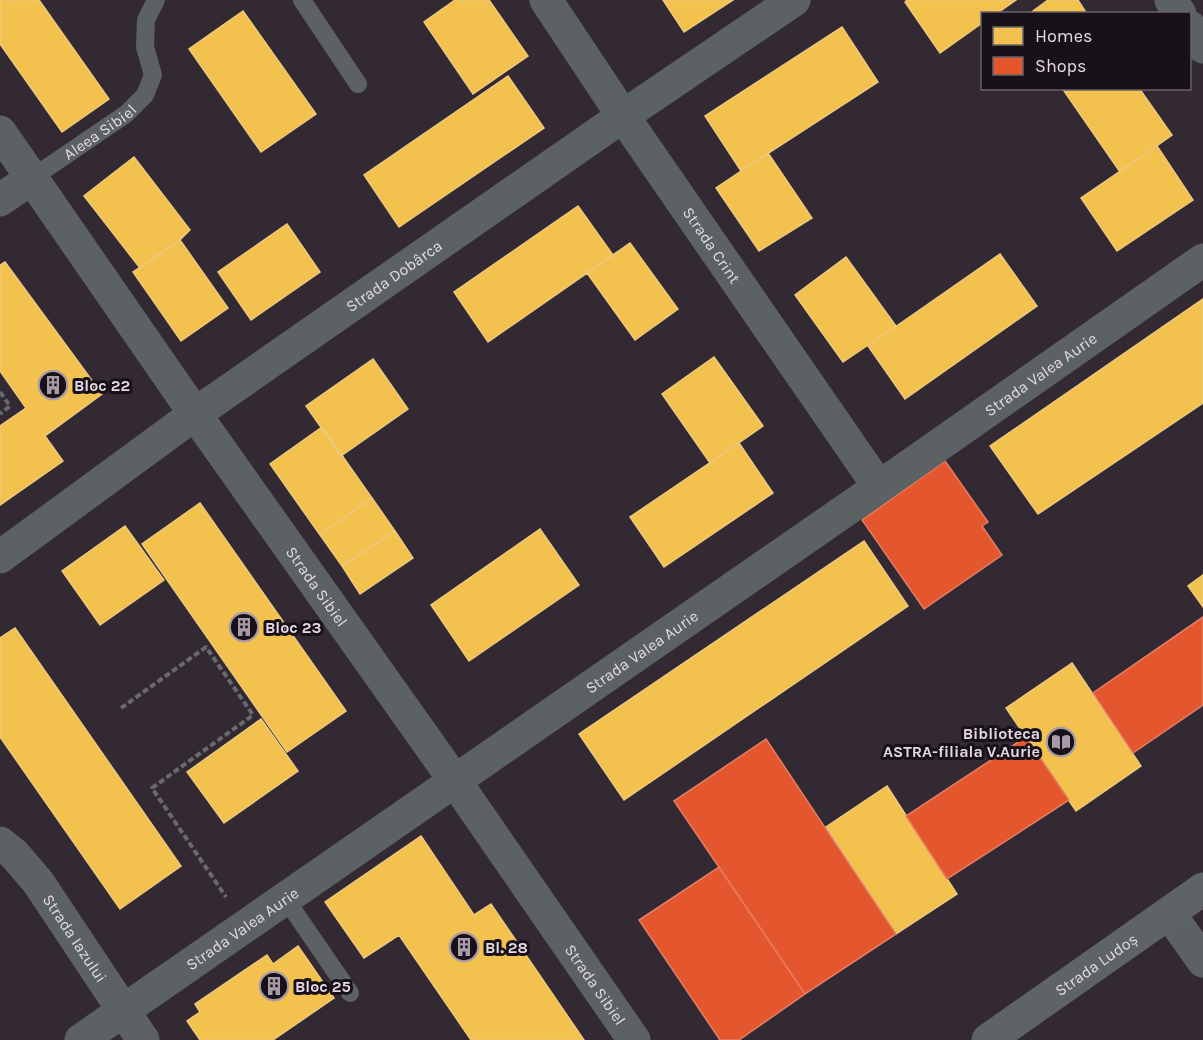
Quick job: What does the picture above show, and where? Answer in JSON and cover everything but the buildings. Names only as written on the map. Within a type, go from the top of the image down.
[{"type":"street","name":"Strada Crint","points":[[546,0],[623,116],[879,487]]},
{"type":"street","name":"Strada Dobârca","points":[[0,557],[195,414],[794,0]]},
{"type":"street","points":[[1191,28],[1203,46]]},
{"type":"street","name":"Strada Sibiel","points":[[0,132],[634,1040]]},
{"type":"street","name":"Aleea Sibiel","points":[[0,200],[32,178]]},
{"type":"street","name":"Strada Valea Aurie","points":[[81,1040],[1203,260]]},
{"type":"street","name":"Strada Iazului","points":[[0,843],[14,854],[38,882],[143,1040]]},
{"type":"street","name":"Strada Ludoș","points":[[988,1040],[1203,889]]},
{"type":"street","points":[[1169,913],[1203,961]]},
{"type":"lane","name":"Aleea Sibiel","points":[[32,178],[126,114],[145,95],[153,75],[145,47],[146,20],[156,0]]},
{"type":"lane","points":[[302,0],[358,84]]},
{"type":"lane","points":[[285,898],[350,993]]},
{"type":"path","points":[[0,392],[10,406],[0,414]]},
{"type":"path","points":[[121,708],[206,647],[254,715],[152,788],[246,925]]},
{"type":"place","name":"Bloc 22","points":[[53,385]]},
{"type":"place","name":"Bloc 23","points":[[244,627]]},
{"type":"place","name":"Biblioteca ASTRA-filiala V.Aurie","points":[[1061,742]]},
{"type":"place","name":"Bl. 28","points":[[464,947]]},
{"type":"place","name":"Bloc 25","points":[[274,986]]}]
